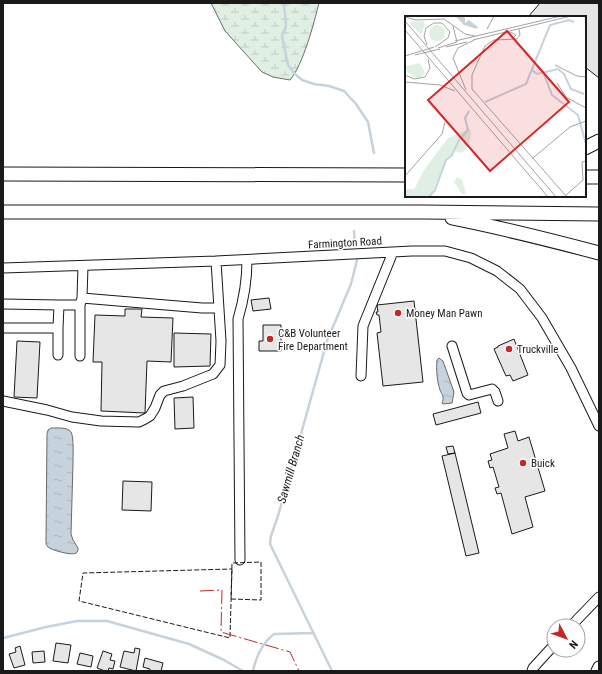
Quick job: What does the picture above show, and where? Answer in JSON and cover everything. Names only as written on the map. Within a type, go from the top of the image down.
[{"type":"highway","points":[[586,148],[599,141]]},
{"type":"highway","points":[[3,174],[405,175]]},
{"type":"highway","points":[[586,177],[599,178]]},
{"type":"highway","points":[[3,212],[423,212],[599,214]]},
{"type":"highway","points":[[423,212],[552,240],[599,253]]},
{"type":"main road","points":[[597,671],[599,667]]},
{"type":"street","name":"Farmington Road","points":[[3,268],[248,260],[393,252],[445,251],[472,258],[497,271],[520,289],[542,318],[570,368],[599,426]]},
{"type":"street","points":[[361,376],[363,326],[393,252]]},
{"type":"street","points":[[240,560],[238,319],[244,298],[248,273],[248,260]]},
{"type":"street","points":[[3,401],[72,417],[101,421],[139,422],[150,416],[160,395],[164,391],[183,386],[213,374],[220,365],[221,341],[216,261]]},
{"type":"street","points":[[80,356],[83,266]]},
{"type":"street","points":[[3,304],[59,304],[81,301],[219,308]]},
{"type":"street","points":[[58,355],[59,304]]},
{"type":"street","points":[[3,328],[58,328]]},
{"type":"street","points":[[452,346],[467,393],[469,395],[492,390],[495,392],[498,401]]},
{"type":"street","points":[[579,618],[599,597]]},
{"type":"street","points":[[532,671],[546,654]]},
{"type":"street","points":[[539,671],[542,662],[546,657]]},
{"type":"green space","points":[[211,3],[319,3],[304,54],[290,80],[273,77],[262,72],[225,31]]},
{"type":"water","points":[[439,358],[443,361],[454,392],[452,403],[442,403],[443,397],[437,379],[437,360]]},
{"type":"water","points":[[51,428],[70,430],[72,435],[71,534],[78,548],[77,552],[74,554],[53,550],[46,544],[47,434],[48,430]]},
{"type":"building","points":[[540,3],[599,3],[599,78],[586,68],[586,16],[529,16]]},
{"type":"building","points":[[269,298],[271,309],[253,311],[251,300]]},
{"type":"building","points":[[414,301],[423,382],[383,386],[377,333],[381,332],[379,315],[377,315],[376,312],[378,312],[377,305]]},
{"type":"building","points":[[125,309],[142,309],[141,317],[173,318],[171,362],[147,361],[145,413],[101,411],[102,362],[93,362],[95,315],[125,316]]},
{"type":"building","points":[[263,325],[281,325],[281,351],[259,351],[259,341],[263,341]]},
{"type":"building","points":[[174,333],[211,334],[210,366],[174,367]]},
{"type":"building","points":[[514,339],[528,375],[513,381],[510,375],[506,376],[494,349]]},
{"type":"building","points":[[17,341],[40,342],[37,398],[14,397]]},
{"type":"building","points":[[193,397],[194,428],[175,429],[174,398]]},
{"type":"building","points":[[478,402],[481,413],[436,425],[433,414]]},
{"type":"building","points":[[515,431],[518,441],[529,437],[545,491],[525,497],[533,527],[512,534],[501,493],[497,494],[495,488],[499,487],[493,467],[490,468],[488,461],[492,460],[490,454],[508,448],[504,434]]},
{"type":"building","points":[[453,446],[455,453],[448,454],[446,447]]},
{"type":"building","points":[[455,453],[479,553],[466,556],[442,456]]},
{"type":"building","points":[[123,481],[152,482],[151,511],[122,510]]},
{"type":"building","points":[[56,643],[71,645],[68,663],[53,661]]},
{"type":"building","points":[[20,646],[25,665],[14,668],[9,654],[16,652],[15,648]]},
{"type":"building","points":[[135,648],[140,649],[136,671],[120,667],[124,651],[134,653]]},
{"type":"building","points":[[44,651],[45,662],[33,663],[32,652]]},
{"type":"building","points":[[103,651],[112,654],[110,660],[115,661],[113,669],[109,668],[108,671],[97,668]]},
{"type":"building","points":[[80,653],[93,656],[91,667],[77,664]]},
{"type":"building","points":[[145,658],[163,663],[161,671],[150,671],[150,669],[143,667]]},
{"type":"waterway","name":"Sawmill Branch","points":[[284,3],[286,26],[282,36],[288,65],[302,80],[344,91],[356,104],[368,122],[374,153]]},
{"type":"waterway","name":"Sawmill Branch","points":[[354,231],[355,247]]},
{"type":"waterway","name":"Sawmill Branch","points":[[332,671],[270,544],[327,341],[351,284],[357,260]]},
{"type":"waterway","points":[[3,638],[77,621],[107,621],[189,644],[224,660],[243,671]]},
{"type":"waterway","points":[[253,671],[260,651],[274,634],[313,633]]},
{"type":"fence","points":[[261,562],[261,600],[231,599],[232,563],[261,562]]},
{"type":"fence","points":[[232,569],[230,638],[79,601],[83,573],[232,569]]},
{"type":"power","points":[[200,591],[222,590],[221,632],[290,652],[299,671]]},
{"type":"place","name":"Money Man Pawn","points":[[398,313]]},
{"type":"place","name":"C&B Volunteer Fire Department","points":[[270,339]]},
{"type":"place","name":"Truckville","points":[[509,349]]},
{"type":"place","name":"Buick","points":[[523,463]]}]
